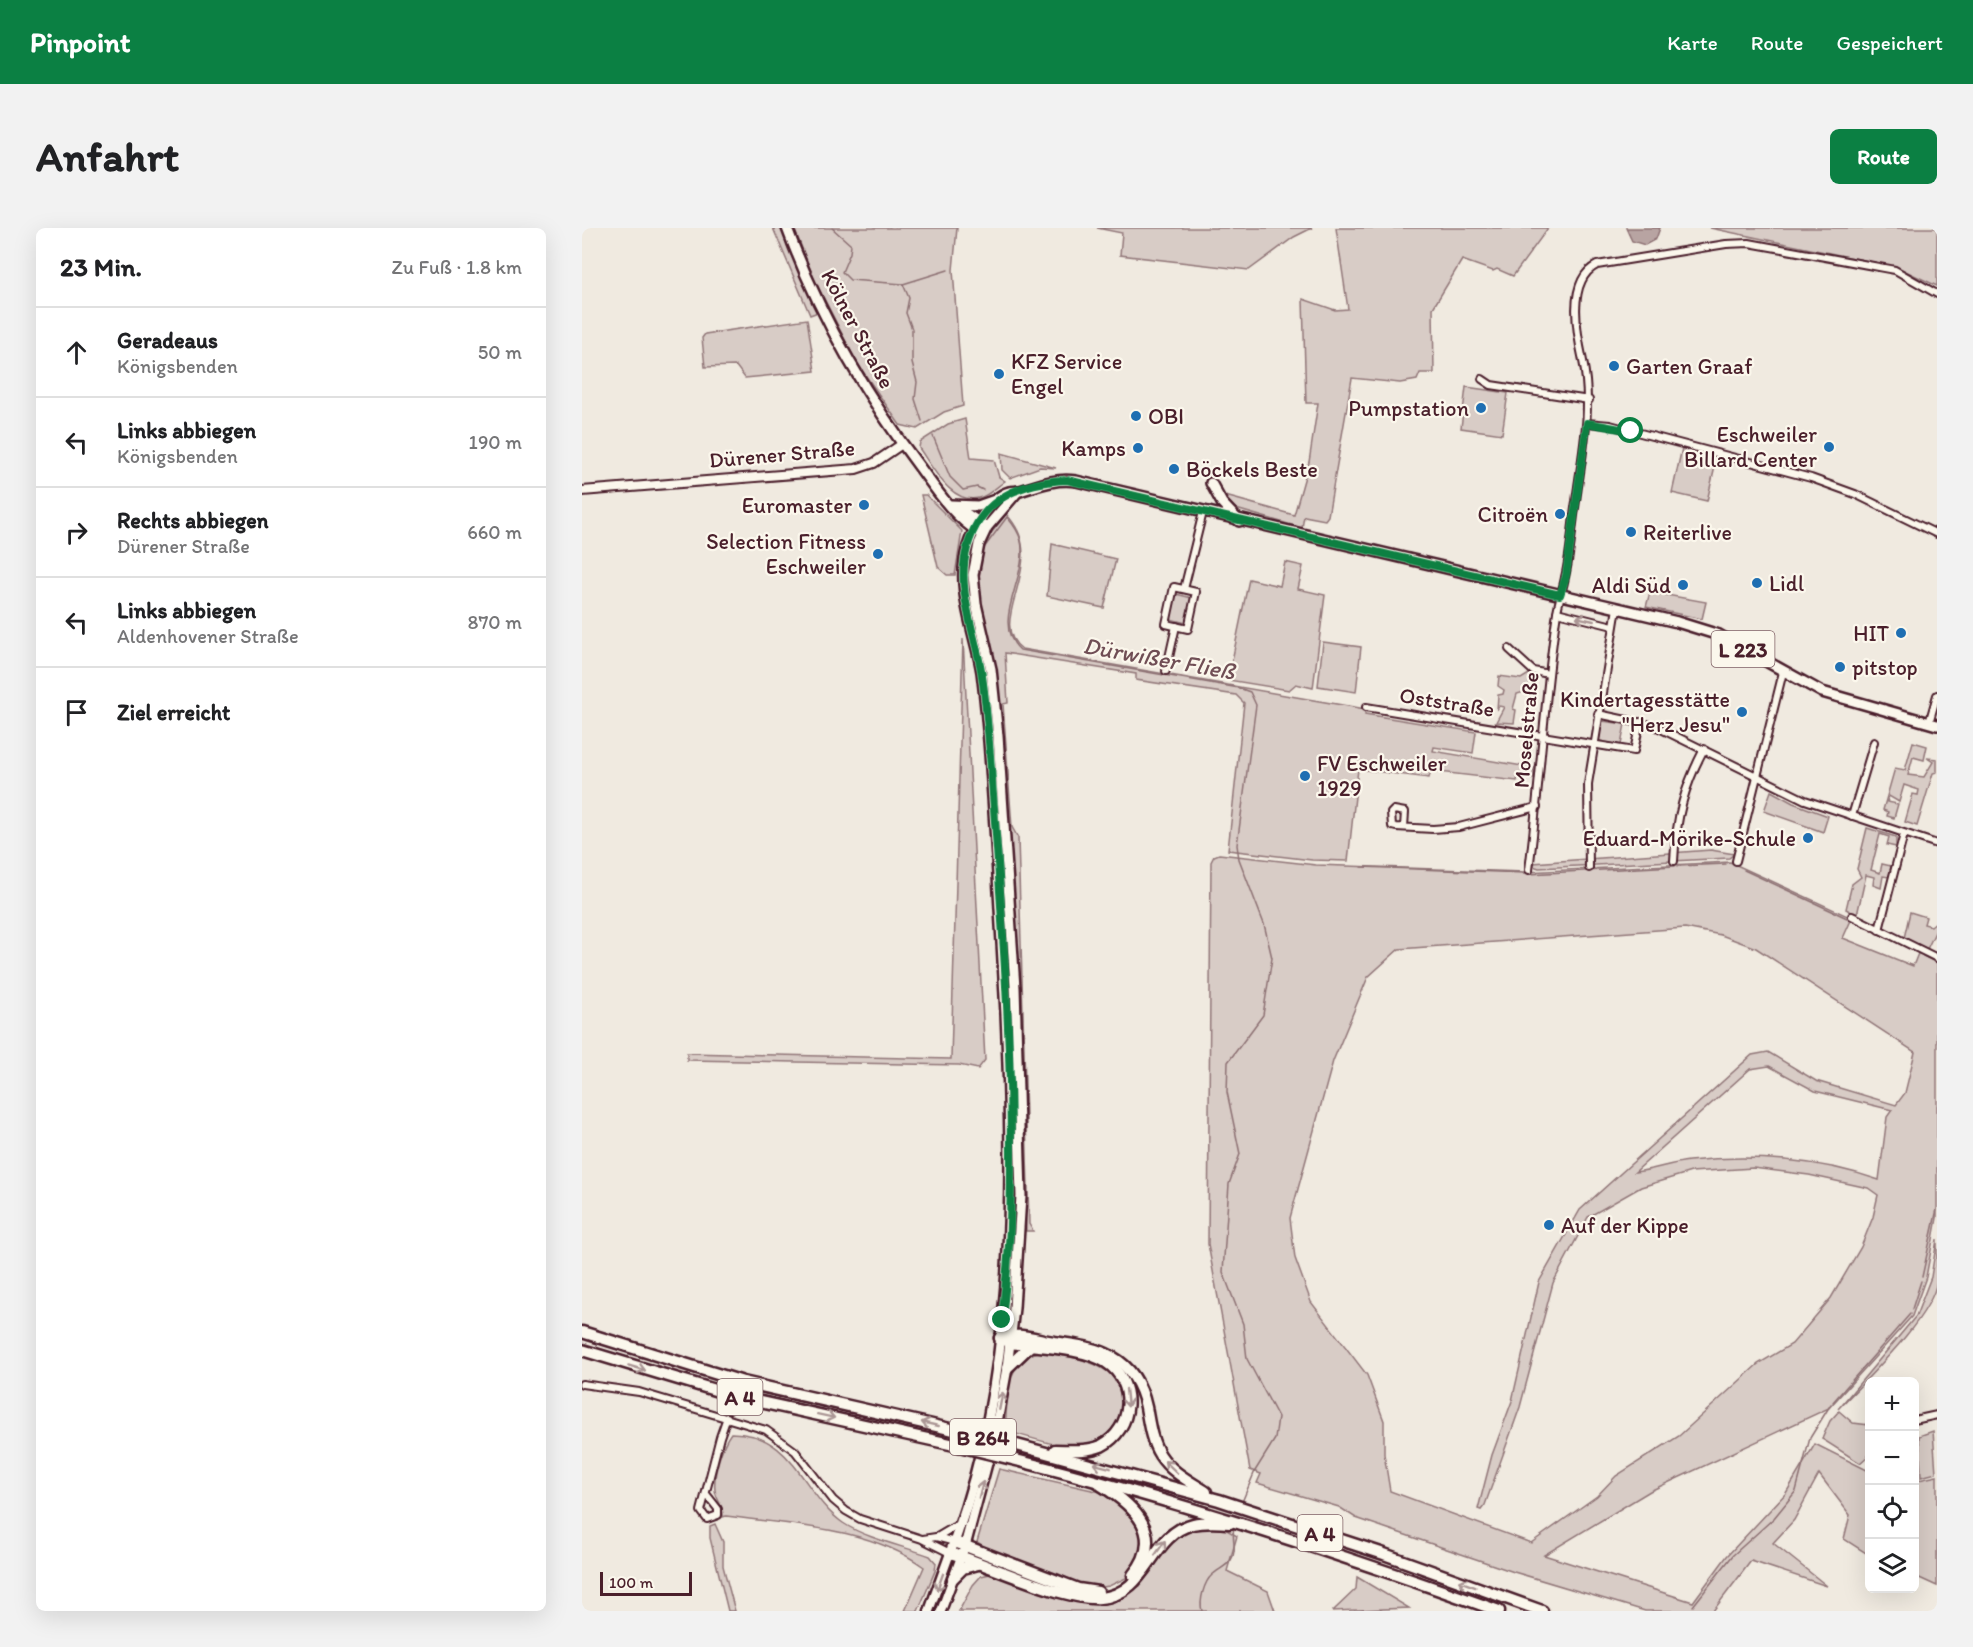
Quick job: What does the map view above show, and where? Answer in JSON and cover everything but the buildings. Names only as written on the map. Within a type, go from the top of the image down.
[{"type":"highway","name":"A 4","points":[[582,1332],[743,1382],[1034,1449],[1224,1501],[1542,1611]]},
{"type":"highway","points":[[1000,1338],[1095,1348],[1119,1361],[1130,1372],[1142,1394],[1152,1437],[1163,1460],[1177,1474],[1224,1501]]},
{"type":"highway","points":[[1011,1339],[1030,1346],[1088,1354],[1106,1362],[1121,1377],[1128,1400],[1122,1425],[1104,1444],[1079,1450],[1034,1449]]},
{"type":"highway","points":[[1007,1368],[1030,1346]]},
{"type":"highway","name":"A 4","points":[[582,1350],[738,1397],[959,1446],[1091,1479],[1225,1520],[1252,1525],[1499,1611]]},
{"type":"highway","points":[[958,1549],[1078,1589],[1097,1592],[1120,1585],[1132,1575],[1141,1562],[1146,1545],[1143,1524],[1136,1511],[1126,1500],[1091,1479]]},
{"type":"highway","points":[[958,1549],[981,1564],[1076,1596],[1105,1597],[1121,1593],[1134,1584],[1165,1540],[1177,1530],[1199,1522],[1225,1520]]},
{"type":"highway","points":[[953,1578],[967,1566],[981,1564]]},
{"type":"main road","name":"Kölner Straße","points":[[788,228],[846,359],[902,444]]},
{"type":"main road","points":[[902,444],[955,513],[981,528],[1018,491]]},
{"type":"main road","name":"L 223","points":[[981,528],[997,499],[1010,491],[1067,480],[1617,608],[1719,635],[1822,692],[1933,724]]},
{"type":"main road","points":[[1210,483],[1222,503],[1239,520]]},
{"type":"main road","points":[[951,505],[980,505],[997,499]]},
{"type":"main road","name":"B 264","points":[[958,1549],[962,1521],[982,1443],[1000,1338],[1010,1226],[1011,1117],[989,739],[981,670],[963,574],[967,549],[981,528]]},
{"type":"main road","name":"B 264","points":[[958,1549],[995,1433],[1007,1368],[1021,1196],[1015,988],[998,736],[991,669],[976,604],[973,575],[981,528]]},
{"type":"main road","points":[[940,1611],[953,1578],[958,1549]]},
{"type":"main road","points":[[929,1611],[958,1549]]},
{"type":"street","name":"Moselstraße","points":[[1529,870],[1557,612],[1566,576],[1587,423],[1589,400],[1580,347],[1578,294],[1585,273],[1597,265],[1726,244],[1749,243],[1895,270],[1937,294]]},
{"type":"street","points":[[1482,379],[1491,385],[1589,400]]},
{"type":"street","points":[[1587,423],[1610,425],[1811,478],[1856,494],[1937,534]]},
{"type":"street","name":"Dürener Straße","points":[[582,491],[856,469],[874,463],[902,444]]},
{"type":"street","points":[[1184,589],[1203,512]]},
{"type":"street","points":[[1174,587],[1184,589],[1196,592],[1188,629],[1166,624],[1174,587]]},
{"type":"street","points":[[1588,868],[1588,784],[1617,608]]},
{"type":"street","points":[[1557,612],[1613,626]]},
{"type":"street","points":[[1166,671],[1176,626]]},
{"type":"street","points":[[1509,649],[1533,670],[1549,674]]},
{"type":"street","points":[[1736,861],[1783,672]]},
{"type":"street","points":[[1933,724],[1937,695]]},
{"type":"street","name":"Oststraße","points":[[1366,706],[1634,751],[1640,722]]},
{"type":"street","points":[[1598,714],[1655,726],[1805,800],[1937,844]]},
{"type":"street","points":[[1852,816],[1874,742]]},
{"type":"street","points":[[1674,861],[1675,825],[1688,779],[1704,749]]},
{"type":"street","points":[[1404,827],[1459,827],[1537,807]]},
{"type":"street","points":[[1879,930],[1904,834]]},
{"type":"street","points":[[1852,916],[1937,958]]},
{"type":"street","points":[[582,1384],[639,1392],[756,1425],[787,1443],[833,1500],[854,1516],[958,1549]]},
{"type":"street","points":[[1919,1419],[1937,1415]]},
{"type":"street","points":[[707,1495],[720,1437],[728,1417]]},
{"type":"street","points":[[922,1539],[936,1537],[962,1521]]},
{"type":"street","points":[[936,1537],[958,1549]]},
{"type":"shaded area","points":[[773,228],[783,228],[818,312],[810,315]]},
{"type":"shaded area","points":[[794,228],[957,228],[953,270],[963,406],[944,412],[917,429],[900,425],[857,363],[815,281]]},
{"type":"shaded area","points":[[1097,228],[1312,228],[1294,237],[1249,270],[1120,255],[1122,233]]},
{"type":"shaded area","points":[[1336,228],[1548,228],[1513,276],[1497,269],[1493,271],[1462,260],[1433,308],[1434,373],[1420,373],[1417,380],[1400,383],[1352,378],[1328,516],[1325,520],[1304,516],[1302,528],[1236,509],[1218,494],[1294,515],[1309,462],[1318,403],[1306,403],[1303,299],[1335,310],[1348,309]]},
{"type":"shaded area","points":[[1626,228],[1660,228],[1656,239],[1645,245],[1632,241]]},
{"type":"shaded area","points":[[1710,228],[1937,228],[1937,286],[1897,267]]},
{"type":"shaded area","points":[[807,319],[815,371],[745,378],[736,366],[705,367],[702,338],[705,334]]},
{"type":"shaded area","points":[[1466,387],[1508,393],[1502,434],[1461,428]]},
{"type":"shaded area","points":[[965,419],[971,458],[994,460],[999,477],[1005,481],[985,496],[972,499],[953,492],[937,475],[919,448],[920,442],[948,424]]},
{"type":"shaded area","points":[[1682,448],[1717,458],[1707,501],[1672,493]]},
{"type":"shaded area","points":[[1001,453],[1056,468],[1040,467],[1010,478],[1002,470]]},
{"type":"shaded area","points":[[921,495],[926,495],[962,531],[955,575],[947,575],[938,567]]},
{"type":"shaded area","points":[[1006,514],[1019,532],[1023,551],[1010,623],[1012,637],[1022,649],[1365,709],[1365,714],[1476,732],[1473,753],[1434,747],[1433,751],[1534,768],[1534,779],[1518,777],[1517,781],[1431,771],[1429,778],[1358,769],[1348,861],[1312,860],[1228,850],[1244,703],[1236,695],[1136,680],[1136,674],[1005,653],[1008,703],[1003,704],[1012,827],[1018,838],[1029,1224],[1033,1231],[1026,1231],[1018,987],[1003,737],[995,669],[981,603],[978,575],[985,541]]},
{"type":"shaded area","points":[[1052,544],[1116,559],[1104,608],[1047,596]]},
{"type":"shaded area","name":"FV Eschweiler 1929","points":[[1285,562],[1303,566],[1298,589],[1325,595],[1313,688],[1296,684],[1289,690],[1228,680],[1249,579],[1280,586]]},
{"type":"shaded area","points":[[1650,592],[1706,602],[1702,619],[1646,607]]},
{"type":"shaded area","points":[[1176,594],[1192,598],[1186,623],[1170,619]]},
{"type":"shaded area","points":[[963,639],[985,1060],[978,1069],[959,1065],[687,1060],[687,1053],[951,1059]]},
{"type":"shaded area","points":[[1323,642],[1361,647],[1356,692],[1318,686]]},
{"type":"shaded area","points":[[1529,674],[1533,677],[1531,690],[1517,694],[1513,709],[1516,710],[1514,723],[1496,722],[1504,707],[1499,706],[1497,710],[1498,695],[1503,694],[1504,690],[1498,686],[1499,676],[1521,679]]},
{"type":"shaded area","points":[[1602,721],[1625,724],[1621,745],[1599,741]]},
{"type":"shaded area","points":[[1913,742],[1927,746],[1924,760],[1913,757],[1908,775],[1924,777],[1933,762],[1927,758],[1937,759],[1937,772],[1933,773],[1917,826],[1905,822],[1913,794],[1918,795],[1919,790],[1904,785],[1899,802],[1889,796],[1887,802],[1898,804],[1894,818],[1887,816],[1888,812],[1883,810],[1895,768],[1905,770]]},
{"type":"shaded area","points":[[1771,791],[1793,803],[1828,816],[1823,832],[1764,811]]},
{"type":"shaded area","points":[[1867,828],[1896,837],[1896,847],[1887,845],[1889,837],[1880,834],[1871,870],[1880,873],[1882,864],[1891,866],[1889,877],[1883,876],[1881,888],[1873,885],[1874,877],[1866,875],[1857,915],[1846,909],[1852,884],[1861,877],[1857,869]]},
{"type":"shaded area","points":[[1711,850],[1734,854],[1729,858],[1539,868],[1533,866],[1533,863]]},
{"type":"shaded area","points":[[1219,854],[1316,865],[1525,872],[1730,862],[1852,918],[1843,938],[1913,966],[1919,951],[1937,960],[1937,1218],[1926,1277],[1912,1316],[1829,1408],[1650,1491],[1544,1555],[1693,1602],[1727,1556],[1786,1493],[1815,1444],[1865,1469],[1865,1552],[1844,1539],[1850,1515],[1819,1474],[1794,1520],[1773,1543],[1827,1586],[1751,1561],[1713,1611],[1645,1611],[1514,1572],[1356,1518],[1339,1507],[1257,1483],[1261,1474],[1250,1470],[1208,1244],[1211,862],[1214,856]],"holes":[[[1685,928],[1721,935],[1756,948],[1915,1052],[1905,1093],[1896,1105],[1816,1081],[1768,1052],[1752,1055],[1580,1210],[1539,1282],[1512,1401],[1492,1455],[1478,1509],[1481,1510],[1485,1505],[1520,1407],[1553,1283],[1588,1217],[1641,1187],[1691,1172],[1753,1168],[1809,1175],[1868,1188],[1878,1195],[1873,1217],[1861,1247],[1831,1298],[1792,1344],[1758,1364],[1679,1436],[1616,1476],[1597,1496],[1531,1543],[1390,1491],[1384,1454],[1384,1421],[1367,1375],[1311,1302],[1295,1258],[1290,1218],[1333,1061],[1368,977],[1399,949]],[[1769,1066],[1815,1091],[1892,1110],[1887,1117],[1879,1180],[1833,1167],[1761,1158],[1689,1161],[1635,1172],[1750,1069]]]},
{"type":"shaded area","points":[[1910,912],[1926,917],[1924,924],[1931,926],[1937,921],[1937,928],[1927,949],[1904,938]]},
{"type":"shaded area","points":[[1937,1239],[1937,1281],[1923,1313],[1895,1348],[1869,1377],[1865,1377],[1865,1381],[1838,1409],[1916,1316],[1931,1277]]},
{"type":"shaded area","points":[[1038,1352],[1083,1360],[1100,1367],[1114,1377],[1121,1391],[1123,1408],[1119,1423],[1112,1433],[1095,1443],[1073,1446],[1054,1444],[1005,1431],[1008,1396],[1013,1373],[1018,1364]]},
{"type":"shaded area","points":[[1839,1411],[1853,1423],[1865,1424],[1865,1459],[1860,1463],[1822,1439],[1830,1421]]},
{"type":"shaded area","points":[[1933,1431],[1936,1473],[1921,1477],[1919,1436]]},
{"type":"shaded area","points":[[731,1433],[753,1436],[770,1443],[784,1454],[817,1497],[843,1523],[874,1538],[930,1556],[936,1563],[935,1571],[918,1611],[905,1611],[924,1567],[902,1554],[879,1543],[829,1530],[723,1517],[715,1490],[715,1476],[721,1452]]},
{"type":"shaded area","points":[[999,1469],[1105,1493],[1135,1514],[1141,1536],[1140,1550],[1134,1567],[1126,1578],[1109,1586],[1089,1589],[1059,1574],[996,1554],[977,1542]]},
{"type":"shaded area","points":[[1937,1476],[1937,1586],[1919,1578],[1919,1480]]},
{"type":"shaded area","points":[[715,1524],[723,1542],[723,1566],[735,1611],[728,1611],[710,1538],[710,1526]]},
{"type":"shaded area","points":[[1204,1527],[1227,1530],[1237,1536],[1227,1571],[1268,1591],[1275,1611],[959,1611],[973,1585],[981,1576],[990,1574],[1004,1575],[1057,1593],[1126,1594],[1140,1586],[1167,1546],[1187,1529]]},
{"type":"shaded area","points":[[1357,1577],[1409,1608],[1333,1611],[1356,1589]]},
{"type":"waterway","points":[[832,228],[851,245],[842,272],[850,280],[903,284],[909,298],[906,313],[912,329],[912,363],[917,382],[915,399],[922,421]]},
{"type":"waterway","points":[[903,284],[948,270]]},
{"type":"waterway","points":[[933,436],[950,477],[963,490],[977,487],[983,490]]},
{"type":"waterway","name":"Dürwißer Fließ","points":[[984,548],[1007,517],[1016,528],[1021,541],[1020,569],[1012,598],[1008,626],[1011,639],[1020,650],[1239,688],[1250,692],[1256,705],[1237,845],[1239,859],[1264,924],[1272,958],[1263,1015],[1228,1062],[1227,1092],[1240,1154],[1229,1184],[1223,1272],[1243,1324],[1247,1359],[1278,1417],[1275,1439],[1255,1471],[1242,1502]]},
{"type":"waterway","points":[[1678,866],[1726,864]]},
{"type":"waterway","points":[[1529,874],[1675,866]]},
{"type":"waterway","points":[[1361,867],[1525,873]]},
{"type":"waterway","points":[[1744,870],[1847,918]]},
{"type":"waterway","points":[[1857,923],[1866,928]]},
{"type":"waterway","points":[[1879,934],[1887,938]]},
{"type":"waterway","points":[[1892,940],[1920,954]]},
{"type":"waterway","points":[[1923,956],[1937,963]]},
{"type":"waterway","points":[[1922,1277],[1937,1209]]},
{"type":"waterway","points":[[1912,1309],[1921,1281]]},
{"type":"waterway","points":[[1833,1402],[1910,1314]]},
{"type":"waterway","points":[[1693,1606],[1733,1555],[1774,1518],[1796,1491],[1810,1438],[1831,1404]]},
{"type":"waterway","name":"Dürwißer Fließ","points":[[1202,1611],[1202,1597],[1207,1582],[1233,1556],[1234,1527]]},
{"type":"place","name":"Garten Graaf","points":[[1614,366]]},
{"type":"place","name":"KFZ Service Engel","points":[[999,374]]},
{"type":"place","name":"Pumpstation","points":[[1481,408]]},
{"type":"place","name":"OBI","points":[[1136,416]]},
{"type":"place","name":"Eschweiler Billard Center","points":[[1829,447]]},
{"type":"place","name":"Kamps","points":[[1138,448]]},
{"type":"place","name":"Böckels Beste","points":[[1174,469]]},
{"type":"place","name":"Euromaster","points":[[864,505]]},
{"type":"place","name":"Citroën","points":[[1560,514]]},
{"type":"place","name":"Reiterlive","points":[[1631,532]]},
{"type":"place","name":"Selection Fitness Eschweiler","points":[[878,554]]},
{"type":"place","name":"Lidl","points":[[1757,583]]},
{"type":"place","name":"Aldi Süd","points":[[1683,585]]},
{"type":"place","name":"HIT","points":[[1901,633]]},
{"type":"place","name":"pitstop","points":[[1840,667]]},
{"type":"place","name":"Kindertagesstätte \"Herz Jesu\"","points":[[1742,712]]},
{"type":"place","name":"FV Eschweiler 1929","points":[[1305,776]]},
{"type":"place","name":"Eduard-Mörike-Schule","points":[[1808,838]]},
{"type":"place","name":"Auf der Kippe","points":[[1549,1225]]},
{"type":"route","points":[[1002,1320],[1010,1226],[1011,1117],[1004,974],[989,739],[981,670],[963,574],[967,549],[978,522],[997,499],[1010,491],[1058,480],[1076,481],[1293,534],[1560,595],[1566,576],[1587,423],[1610,425],[1631,431]]}]
